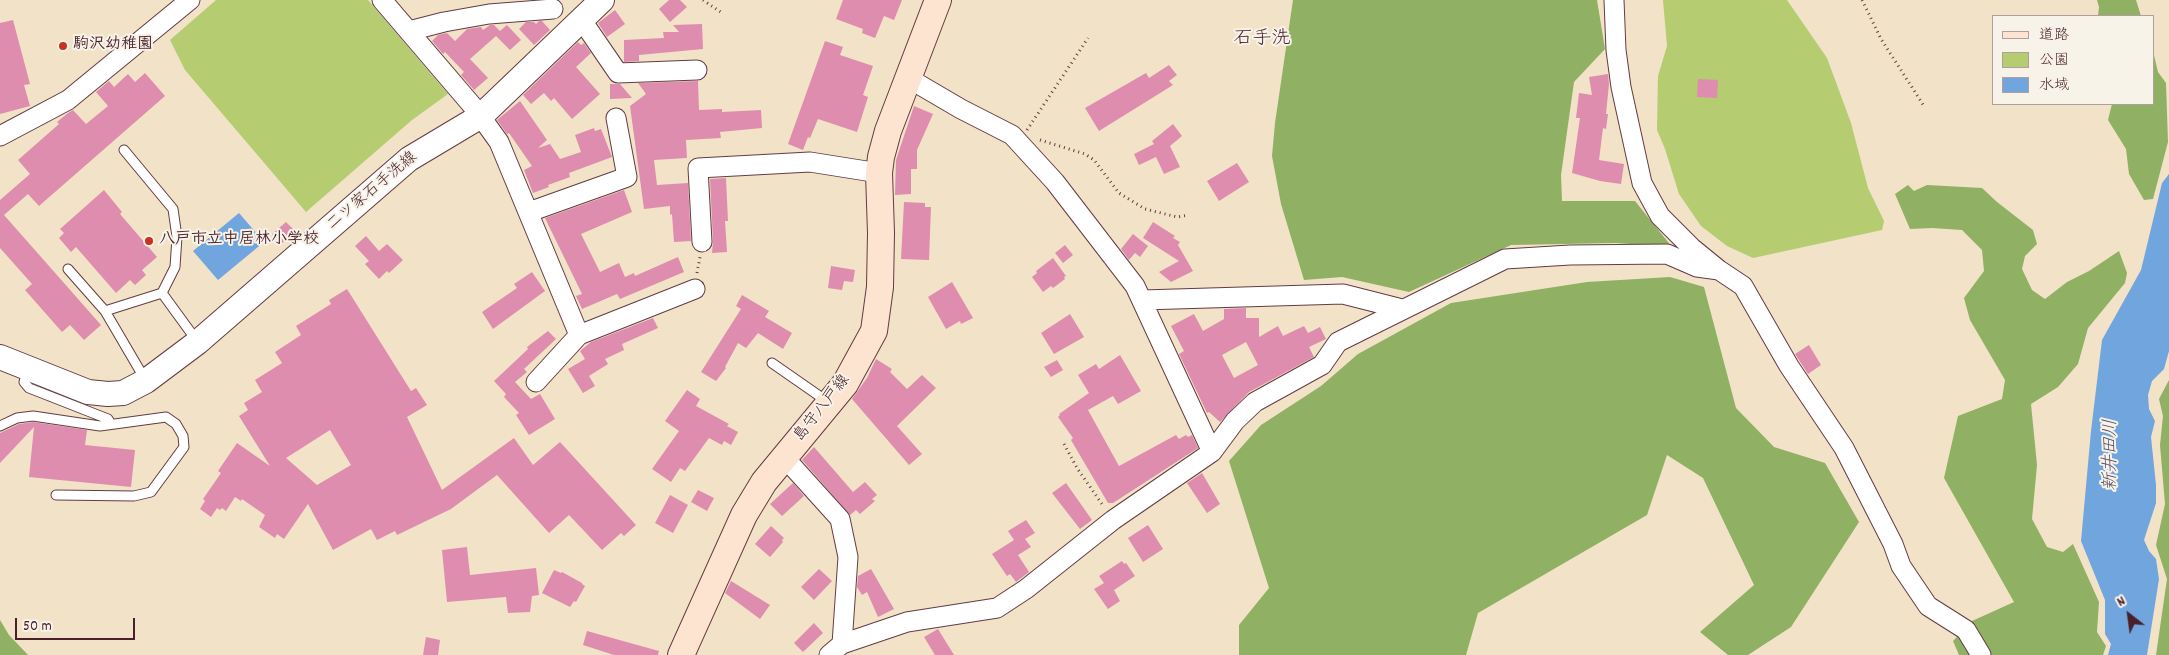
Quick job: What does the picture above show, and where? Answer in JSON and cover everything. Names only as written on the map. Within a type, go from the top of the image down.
[{"type":"main road","name":"島守八戸線","points":[[681,655],[744,515],[764,482],[845,384],[874,331],[880,287],[879,172],[888,131],[938,0]]},
{"type":"street","points":[[0,136],[68,100],[190,0]]},
{"type":"street","points":[[382,0],[481,116],[499,142],[579,335]]},
{"type":"street","name":"二ツ家石手洗線","points":[[0,357],[88,392],[123,393],[146,381],[198,342],[409,160],[481,116],[602,0]]},
{"type":"street","points":[[1614,0],[1616,50],[1621,87],[1642,183],[1660,216],[1692,248],[1719,270],[1743,286],[1789,366],[1844,448],[1893,544],[1901,566],[1916,590],[1928,606],[1966,630],[1981,655]]},
{"type":"street","points":[[409,32],[444,22],[548,4],[576,24],[618,73],[697,70]]},
{"type":"street","points":[[908,78],[961,109],[1012,135],[1020,137],[1135,286],[1212,452]]},
{"type":"street","points":[[529,212],[627,177],[616,118]]},
{"type":"street","points":[[702,242],[698,168],[810,162],[879,172]]},
{"type":"street","points":[[784,457],[840,519],[848,557],[836,650],[907,622],[996,608],[1026,588],[1113,520],[1212,452],[1235,421],[1255,402],[1322,365],[1338,342],[1505,259],[1570,255],[1667,254],[1697,266],[1719,270]]},
{"type":"street","points":[[536,382],[579,335],[695,289]]},
{"type":"street","points":[[1142,300],[1343,294],[1402,309]]},
{"type":"lane","points":[[105,312],[162,293],[175,267],[178,237],[173,210],[124,150]]},
{"type":"lane","points":[[68,269],[105,312],[146,381]]},
{"type":"lane","points":[[162,293],[198,342]]},
{"type":"lane","points":[[772,362],[830,403]]},
{"type":"lane","points":[[28,368],[24,382],[29,388],[108,419],[111,424]]},
{"type":"lane","points":[[0,426],[17,418],[33,416],[100,426],[166,417],[176,424],[183,436],[184,447],[151,492],[134,496],[56,495]]},
{"type":"path","points":[[703,0],[722,13]]},
{"type":"path","points":[[1862,0],[1881,39],[1924,106]]},
{"type":"path","points":[[1088,38],[1020,137],[1085,154],[1094,160],[1119,193],[1145,209],[1177,217],[1189,215]]},
{"type":"path","points":[[695,289],[702,242]]},
{"type":"path","points":[[1064,444],[1077,468],[1113,520]]},
{"type":"green space","points":[[216,0],[368,0],[448,94],[412,120],[306,212],[185,70],[170,40]]},
{"type":"green space","points":[[1293,0],[1597,0],[1605,49],[1574,82],[1561,175],[1562,201],[1635,201],[1672,247],[1616,243],[1511,245],[1409,292],[1342,277],[1304,280],[1281,204],[1272,156]]},
{"type":"green space","points":[[1663,0],[1787,0],[1827,58],[1851,123],[1868,188],[1884,221],[1882,230],[1753,258],[1727,246],[1701,226],[1679,194],[1657,130],[1658,76],[1667,46]]},
{"type":"green space","points":[[2097,0],[2136,0],[2141,15],[2098,15]]},
{"type":"green space","points":[[2154,55],[2158,72],[2166,83],[2168,142],[2153,199],[2144,200],[2129,174],[2126,149],[2108,120],[2112,105],[2154,105]]},
{"type":"green space","points":[[1908,185],[1914,191],[1927,185],[1982,188],[2033,230],[2037,244],[2025,256],[2022,269],[2032,290],[2045,299],[2067,282],[2089,271],[2119,251],[2127,273],[2125,283],[2088,328],[2078,364],[2058,387],[2031,404],[2037,465],[2032,519],[2047,547],[2063,552],[2073,544],[2099,602],[2097,632],[2106,646],[2103,655],[1959,655],[1953,641],[1972,621],[2014,602],[1944,478],[1958,416],[2002,399],[2005,380],[1970,320],[1964,298],[1984,271],[1982,250],[1962,230],[1910,229],[1895,194]]},
{"type":"green space","points":[[1670,277],[1704,287],[1736,408],[1774,447],[1825,463],[1859,522],[1791,627],[1748,655],[1728,655],[1700,632],[1754,585],[1703,478],[1667,455],[1647,515],[1478,613],[1466,655],[1239,655],[1239,625],[1269,588],[1229,461],[1261,425],[1321,386],[1358,354],[1451,303],[1587,282]]},
{"type":"green space","points":[[2169,380],[2169,655],[2156,655],[2167,579],[2156,545],[2165,504],[2160,445],[2163,416],[2159,399]]},
{"type":"green space","points":[[0,620],[9,635],[28,655],[0,655]]},
{"type":"water","name":"新井田川","points":[[2169,174],[2169,351],[2164,369],[2152,381],[2148,395],[2149,409],[2155,421],[2151,437],[2156,503],[2144,540],[2149,551],[2156,559],[2159,579],[2147,655],[2108,655],[2111,644],[2105,634],[2105,600],[2081,541],[2102,340],[2141,270],[2162,183]]},
{"type":"water","points":[[239,213],[264,242],[218,280],[193,251]]},
{"type":"building","points":[[669,0],[680,0],[687,7],[670,22],[659,9]]},
{"type":"building","points":[[843,0],[902,0],[894,20],[884,16],[875,38],[862,33],[863,29],[836,19]]},
{"type":"building","points":[[615,10],[625,24],[607,37],[598,23]]},
{"type":"building","points":[[13,20],[30,84],[24,85],[30,106],[0,114],[0,23]]},
{"type":"building","points":[[542,21],[550,30],[534,45],[519,29],[526,22],[534,22],[536,24]]},
{"type":"building","points":[[702,24],[703,49],[639,55],[639,61],[624,62],[624,40],[664,38],[663,32],[679,32],[673,25]]},
{"type":"building","points":[[490,25],[494,25],[500,31],[507,25],[521,40],[510,50],[496,36],[470,59],[488,78],[474,90],[461,75],[464,72],[445,52],[443,54],[432,41],[438,35],[447,33],[455,41],[467,29],[481,27],[483,30]]},
{"type":"building","points":[[825,41],[843,47],[840,55],[873,66],[863,95],[868,97],[857,132],[818,119],[803,150],[788,144]]},
{"type":"building","points":[[578,42],[581,45],[584,43],[591,53],[576,67],[600,94],[572,119],[554,98],[551,101],[544,93],[531,104],[523,95]]},
{"type":"building","points":[[1169,65],[1177,75],[1169,81],[1173,85],[1099,131],[1085,108],[1146,73],[1149,78]]},
{"type":"building","points":[[145,73],[165,96],[39,206],[28,194],[4,215],[101,325],[84,340],[70,325],[62,332],[25,290],[32,284],[0,248],[0,200],[30,174],[18,160],[59,124],[57,122],[73,110],[86,124],[108,106],[96,92],[109,81],[114,87],[128,74],[135,82]]},
{"type":"building","points":[[1608,74],[1606,114],[1608,114],[1606,129],[1603,128],[1599,160],[1624,164],[1621,184],[1600,181],[1572,173],[1580,118],[1576,118],[1579,93],[1592,95],[1589,77]]},
{"type":"building","points":[[1698,79],[1718,80],[1717,98],[1697,97]]},
{"type":"building","points":[[698,81],[699,110],[722,109],[722,112],[761,110],[762,128],[720,132],[721,138],[686,140],[687,158],[654,160],[657,185],[688,183],[691,241],[674,242],[670,206],[644,209],[630,106],[646,94],[638,83]]},
{"type":"building","points":[[610,84],[620,84],[632,98],[610,99]]},
{"type":"building","points":[[520,101],[547,140],[538,148],[550,144],[560,159],[581,152],[575,135],[594,128],[595,131],[601,129],[612,157],[569,173],[570,177],[533,193],[524,170],[532,166],[509,133],[507,134],[497,120]]},
{"type":"building","points":[[914,106],[933,114],[917,150],[917,169],[911,169],[911,194],[895,195],[896,160]]},
{"type":"building","points":[[1173,124],[1182,136],[1170,146],[1180,167],[1164,174],[1156,157],[1139,165],[1134,154],[1154,144],[1152,141]]},
{"type":"building","points":[[1237,163],[1249,182],[1219,201],[1207,181]]},
{"type":"building","points":[[726,178],[728,221],[725,221],[727,252],[712,253],[710,179]]},
{"type":"building","points":[[104,190],[122,212],[120,214],[157,257],[142,270],[146,275],[135,285],[130,280],[116,293],[76,247],[71,252],[59,238],[64,233],[60,229]]},
{"type":"building","points":[[624,190],[632,212],[581,234],[600,272],[619,263],[625,277],[634,273],[635,276],[678,257],[684,272],[620,299],[617,294],[582,309],[576,296],[582,294],[545,218]]},
{"type":"building","points":[[904,202],[925,203],[925,207],[931,207],[929,260],[901,259]]},
{"type":"building","points":[[286,222],[295,231],[281,244],[272,234]]},
{"type":"building","points":[[1153,222],[1175,236],[1173,238],[1180,242],[1178,245],[1193,271],[1171,282],[1159,272],[1179,261],[1143,238]]},
{"type":"building","points":[[1133,234],[1148,246],[1140,257],[1135,253],[1129,260],[1121,249]]},
{"type":"building","points":[[366,236],[379,251],[387,244],[403,260],[389,273],[387,271],[379,279],[365,264],[369,261],[355,246]]},
{"type":"building","points":[[1065,245],[1073,255],[1063,263],[1055,253]]},
{"type":"building","points":[[1053,258],[1066,276],[1064,277],[1065,279],[1053,288],[1051,286],[1043,292],[1032,277],[1037,273],[1036,271]]},
{"type":"building","points":[[831,266],[855,270],[853,282],[844,281],[842,290],[828,288]]},
{"type":"building","points":[[532,272],[545,291],[493,329],[482,312],[517,288],[514,284]]},
{"type":"building","points":[[952,282],[973,318],[961,324],[960,321],[946,329],[928,297]]},
{"type":"building","points":[[347,289],[411,391],[416,388],[427,405],[407,417],[442,490],[514,438],[533,465],[560,442],[636,525],[624,536],[621,533],[602,550],[569,515],[549,533],[497,475],[451,509],[397,535],[395,531],[377,540],[371,529],[333,550],[308,504],[284,539],[277,534],[275,538],[259,527],[265,515],[242,499],[241,501],[235,497],[226,511],[222,508],[220,510],[217,508],[211,517],[200,509],[205,501],[203,499],[221,473],[218,471],[237,443],[270,466],[239,416],[248,410],[244,403],[262,392],[255,380],[282,363],[275,352],[301,335],[296,326],[331,304],[329,300]],"holes":[[[330,430],[351,465],[317,485],[286,458]]]},
{"type":"building","points":[[742,295],[769,311],[765,317],[792,333],[783,349],[758,333],[746,348],[738,343],[726,368],[716,381],[701,372],[741,309],[736,306]]},
{"type":"building","points":[[1246,308],[1246,318],[1259,318],[1259,337],[1278,326],[1283,336],[1304,326],[1308,333],[1320,327],[1326,339],[1309,347],[1314,357],[1249,392],[1220,422],[1209,412],[1207,413],[1179,354],[1184,351],[1171,326],[1194,314],[1203,331],[1224,319],[1224,309]],"holes":[[[1246,342],[1258,365],[1234,378],[1222,355]]]},
{"type":"building","points":[[1070,314],[1084,337],[1054,354],[1041,333]]},
{"type":"building","points":[[653,318],[658,328],[622,344],[624,350],[605,359],[608,364],[589,376],[595,386],[583,393],[568,369],[585,359],[580,351],[591,342]]},
{"type":"building","points":[[548,331],[556,339],[524,369],[527,372],[515,382],[531,399],[540,394],[555,419],[529,435],[516,415],[519,413],[504,397],[506,394],[494,381],[528,349],[527,347]]},
{"type":"building","points":[[1809,345],[1821,365],[1808,374],[1795,354]]},
{"type":"building","points":[[1120,355],[1141,391],[1118,404],[1113,396],[1088,410],[1119,466],[1176,435],[1179,439],[1186,435],[1188,437],[1192,435],[1198,448],[1113,503],[1108,503],[1071,440],[1073,438],[1058,417],[1059,414],[1089,393],[1078,375],[1096,364],[1099,369]]},
{"type":"building","points":[[876,359],[892,369],[890,372],[907,389],[922,375],[936,388],[897,426],[922,454],[909,465],[852,399],[867,378]]},
{"type":"building","points":[[1057,360],[1063,370],[1051,377],[1044,367]]},
{"type":"building","points":[[687,390],[700,399],[696,406],[729,424],[727,426],[738,432],[731,445],[724,441],[722,445],[709,438],[685,471],[680,468],[671,482],[652,469],[679,431],[665,421]]},
{"type":"building","points":[[33,422],[87,430],[85,445],[135,450],[131,487],[29,477],[34,427],[0,463],[0,433],[19,424]]},
{"type":"building","points":[[814,447],[853,492],[865,482],[877,495],[872,499],[875,501],[860,514],[856,510],[850,515],[802,460]]},
{"type":"building","points":[[1202,473],[1220,504],[1207,513],[1187,483]]},
{"type":"building","points":[[793,483],[804,496],[782,516],[770,504]]},
{"type":"building","points":[[1066,483],[1092,520],[1080,529],[1052,493]]},
{"type":"building","points":[[698,490],[714,498],[707,511],[691,502]]},
{"type":"building","points":[[670,495],[688,505],[673,533],[655,523]]},
{"type":"building","points":[[1026,520],[1035,533],[1025,539],[1031,547],[1018,555],[1029,572],[1016,582],[1010,574],[1007,576],[992,554],[1014,540],[1008,531]]},
{"type":"building","points":[[1148,525],[1163,549],[1143,562],[1128,538]]},
{"type":"building","points":[[771,526],[784,538],[783,542],[770,557],[755,544]]},
{"type":"building","points":[[467,547],[470,575],[536,568],[539,595],[532,596],[530,612],[508,613],[506,597],[447,602],[442,550]]},
{"type":"building","points":[[1122,561],[1124,564],[1126,563],[1135,576],[1114,590],[1120,601],[1108,609],[1094,589],[1104,583],[1099,576]]},
{"type":"building","points":[[819,569],[832,581],[814,600],[801,587]]},
{"type":"building","points":[[871,569],[894,609],[878,617],[867,592],[862,595],[857,587],[858,576]]},
{"type":"building","points":[[554,570],[562,572],[585,586],[576,602],[574,601],[570,607],[542,593]]},
{"type":"building","points":[[731,581],[770,605],[760,619],[725,593]]},
{"type":"building","points":[[814,623],[823,633],[803,652],[794,643]]},
{"type":"building","points":[[938,629],[954,655],[935,655],[924,637]]},
{"type":"building","points":[[587,631],[659,651],[658,655],[614,655],[583,645]]},
{"type":"building","points":[[426,637],[440,640],[438,655],[423,655]]},
{"type":"place","name":"駒沢幼稚園","points":[[63,46]]},
{"type":"place","name":"八戸市立中居林小学校","points":[[149,241]]},
{"type":"district","name":"石手洗","points":[[1262,40]]}]
